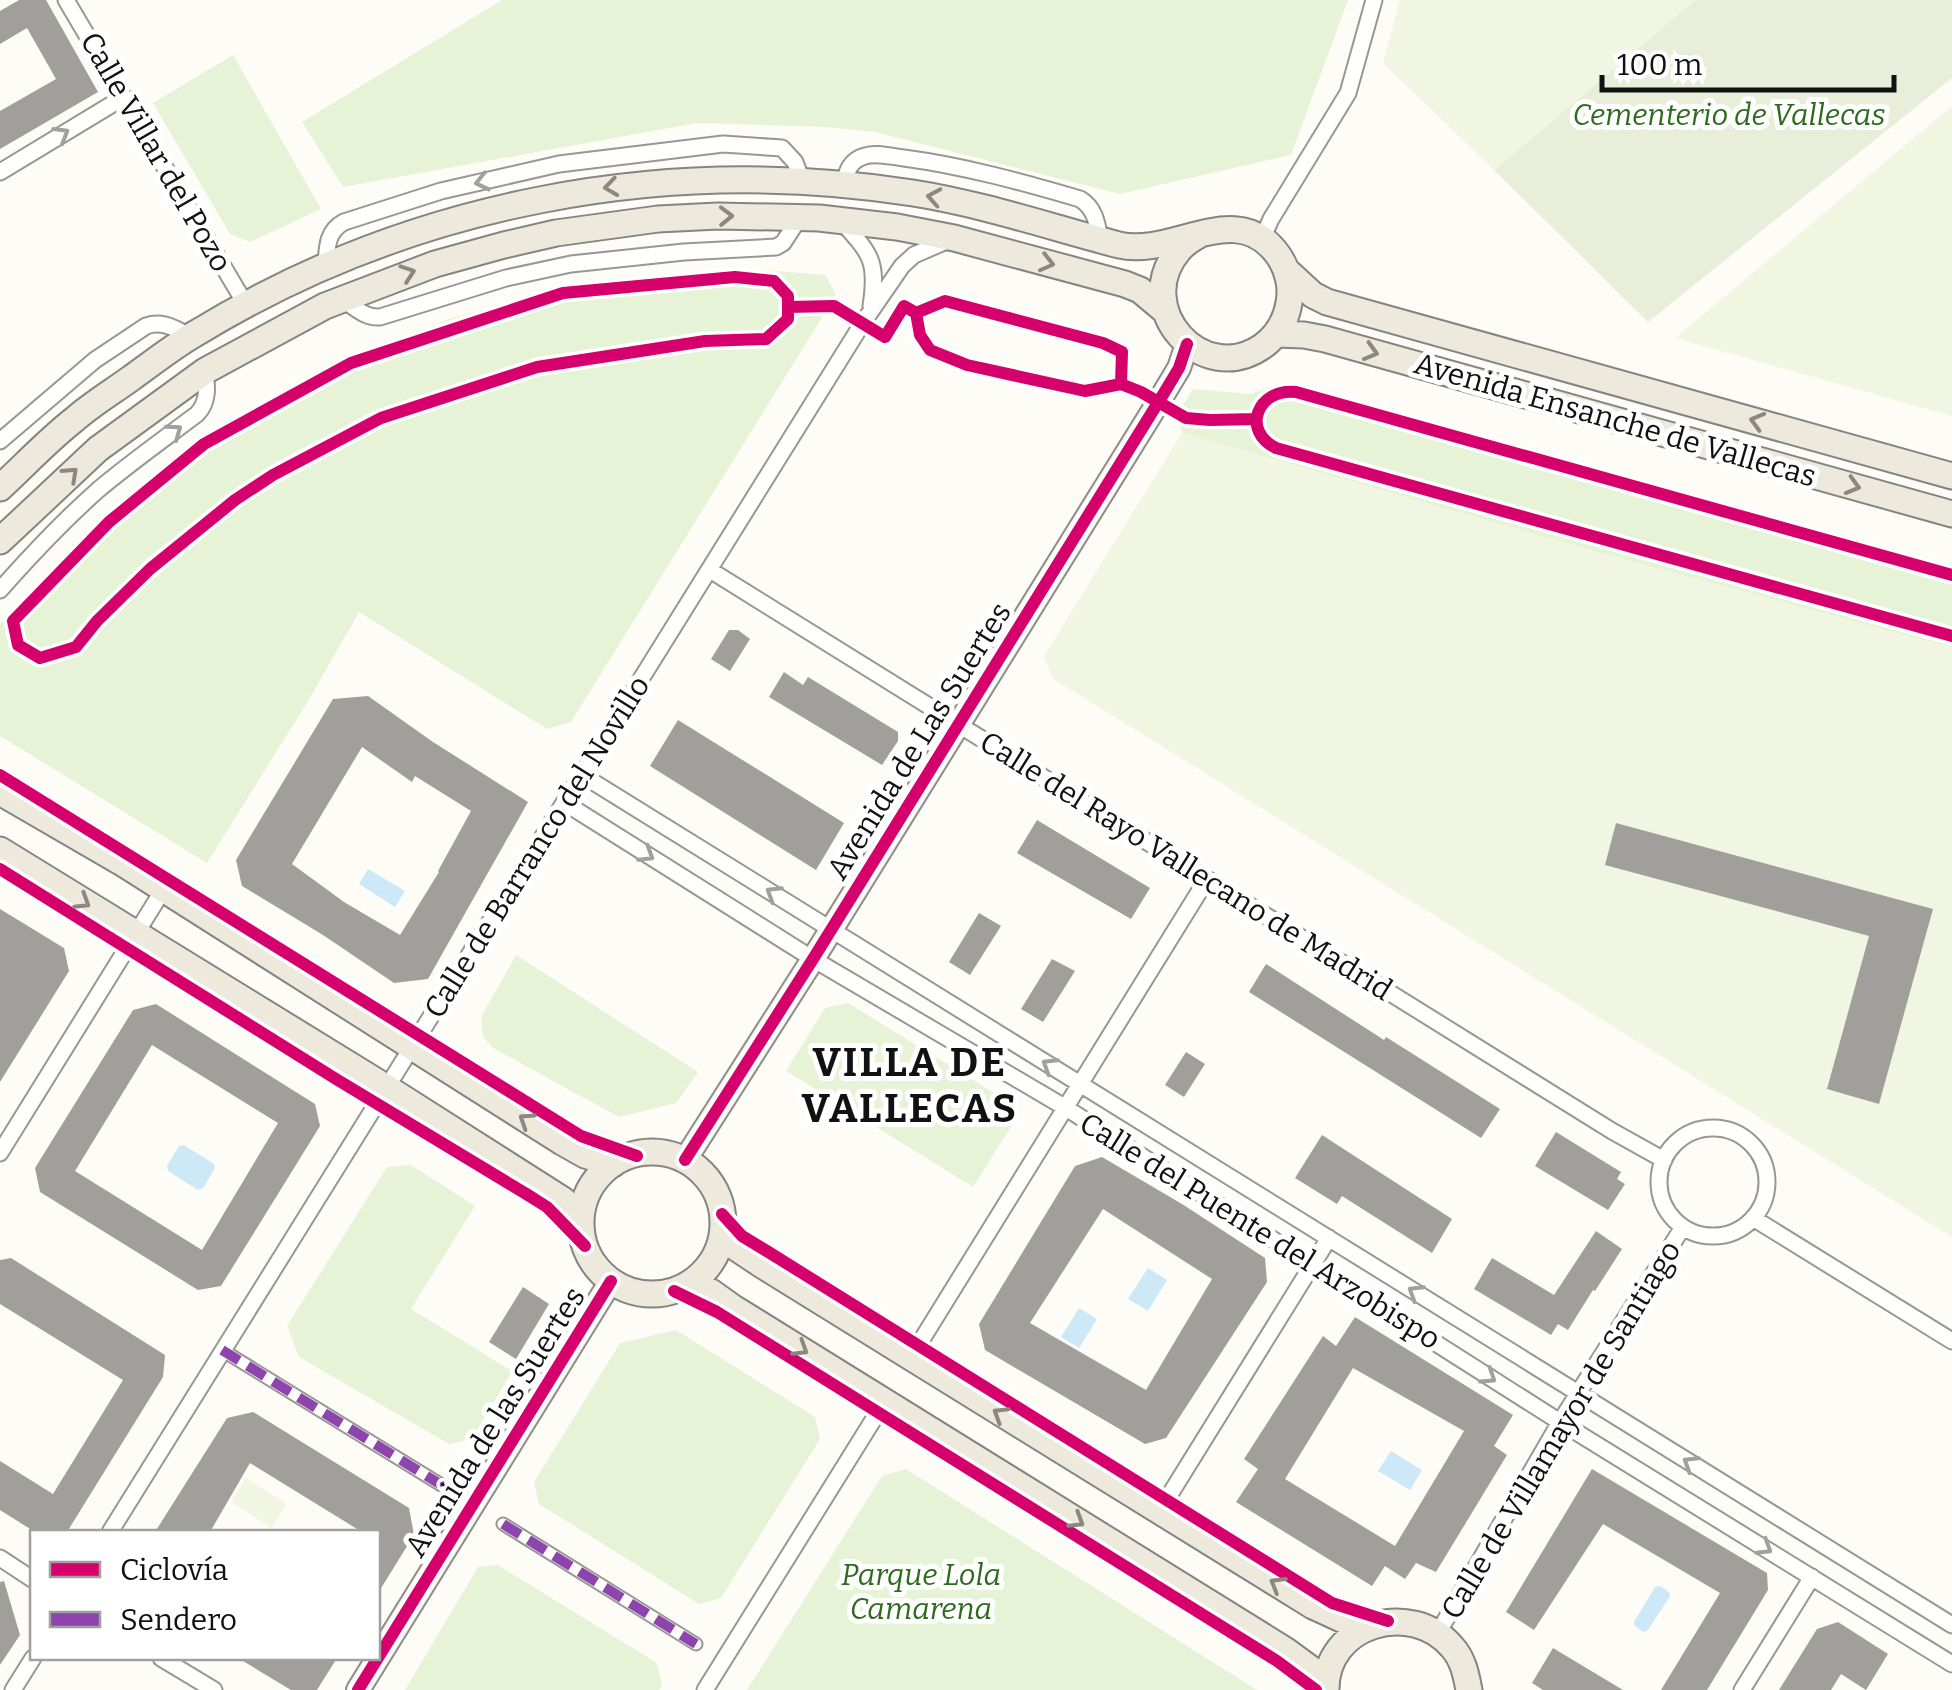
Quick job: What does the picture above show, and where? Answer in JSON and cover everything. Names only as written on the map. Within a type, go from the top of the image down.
[{"type":"main road","points":[[0,488],[74,419],[190,336],[246,304],[375,245],[446,222],[564,194],[688,180],[802,181],[945,198],[1139,248],[1214,229],[1230,228],[1262,239]]},
{"type":"main road","points":[[0,541],[98,449],[205,371],[342,299],[435,264],[556,233],[658,219],[718,216],[800,217],[896,227],[954,238],[1124,284],[1140,290],[1164,310]]},
{"type":"main road","points":[[1199,234],[1180,248],[1168,266],[1162,288],[1164,310],[1173,329],[1204,354],[1243,356],[1261,348],[1276,334],[1287,315],[1291,293],[1287,271]]},
{"type":"main road","name":"Avenida Ensanche de Vallecas","points":[[1262,239],[1277,253],[1287,271],[1313,295],[1328,302],[1952,476]]},
{"type":"main road","name":"Avenida Ensanche de Vallecas","points":[[1276,334],[1325,339],[1952,514]]},
{"type":"main road","name":"Avenida de Las Suertes","points":[[685,1160],[1179,368],[1187,344]]},
{"type":"main road","points":[[0,792],[124,864],[562,1142],[612,1164]]},
{"type":"main road","points":[[0,850],[563,1200],[581,1222]]},
{"type":"main road","points":[[647,1152],[672,1154],[685,1160],[700,1170],[721,1205],[723,1230],[718,1250],[706,1270],[686,1286],[650,1295],[625,1290],[594,1264],[585,1246],[581,1222],[584,1203],[595,1181],[612,1164],[647,1152]]},
{"type":"main road","points":[[723,1230],[735,1246],[762,1265],[1313,1606],[1363,1629]]},
{"type":"main road","name":"Avenida de las Suertes","points":[[380,1655],[611,1282]]},
{"type":"main road","points":[[686,1286],[711,1292],[1285,1650],[1326,1685],[1332,1660],[1345,1642],[1363,1629],[1388,1621],[1414,1622],[1438,1634],[1454,1649],[1465,1668],[1469,1690]]},
{"type":"main road","name":"Avenida de las Suertes","points":[[358,1690],[377,1660]]},
{"type":"street","name":"Calle Villar del Pozo","points":[[66,0],[246,304]]},
{"type":"street","points":[[1262,239],[1348,93],[1374,0]]},
{"type":"street","points":[[0,172],[124,97]]},
{"type":"street","points":[[326,265],[331,233],[344,222],[441,191],[559,164],[723,144],[776,147],[795,162],[802,181]]},
{"type":"street","points":[[342,299],[363,314],[380,318],[506,278],[571,264],[684,252],[768,249],[783,243],[800,217]]},
{"type":"street","name":"Calle de Barranco del Novillo","points":[[841,221],[863,245],[872,263],[875,285],[870,315]]},
{"type":"street","name":"Calle de Barranco del Novillo","points":[[111,1530],[870,315],[902,266],[914,255],[954,238]]},
{"type":"street","points":[[0,442],[95,360],[146,326],[165,324],[190,336]]},
{"type":"street","points":[[0,590],[95,492],[197,414],[205,401],[205,371]]},
{"type":"street","name":"Calle del Rayo Vallecano de Madrid","points":[[710,570],[1664,1160]]},
{"type":"street","name":"Calle del Puente del Arzobispo","points":[[582,775],[1952,1625]]},
{"type":"street","name":"Calle del Puente del Arzobispo","points":[[565,803],[813,959],[1066,1108],[1560,1422],[1952,1664]]},
{"type":"street","points":[[912,1357],[1207,879]]},
{"type":"street","points":[[0,1153],[163,890]]},
{"type":"street","points":[[1710,1127],[1744,1136],[1755,1147],[1767,1175],[1762,1205],[1753,1218],[1742,1228],[1712,1236],[1697,1234],[1671,1216],[1662,1202],[1659,1185],[1664,1160],[1678,1140],[1710,1127]]},
{"type":"street","points":[[1753,1218],[1952,1341]]},
{"type":"street","name":"Calle de Villamayor de Santiago","points":[[1438,1634],[1560,1422],[1683,1227]]},
{"type":"street","points":[[1159,1512],[1329,1238]]},
{"type":"street","points":[[222,1350],[443,1486]]},
{"type":"street","points":[[705,1690],[885,1401]]},
{"type":"street","points":[[504,1524],[696,1644]]},
{"type":"street","points":[[0,1558],[30,1578]]},
{"type":"street","points":[[1742,1690],[1812,1576]]},
{"type":"street","points":[[13,1690],[32,1660]]},
{"type":"street","points":[[164,1660],[214,1690]]},
{"type":"green space","points":[[502,0],[1348,0],[1291,155],[1120,194],[875,132],[697,123],[343,187],[302,122]]},
{"type":"green space","points":[[1400,0],[1695,0],[1494,170],[1383,63]]},
{"type":"green space","name":"Cementerio de Vallecas","points":[[1695,0],[1952,0],[1952,78],[1648,322],[1494,170]]},
{"type":"green space","points":[[233,55],[321,209],[250,242],[230,234],[153,103]]},
{"type":"green space","points":[[1952,106],[1952,416],[1675,338]]},
{"type":"green space","points":[[765,270],[826,275],[836,295],[571,722],[547,729],[359,612],[207,863],[0,736],[0,624],[98,522],[208,434],[338,362],[452,318],[561,289],[656,276]]},
{"type":"green space","points":[[1272,386],[1288,386],[1300,398],[1952,580],[1952,648],[1603,554],[1182,433],[1177,415],[1193,389],[1250,394]]},
{"type":"green space","points":[[1182,433],[1603,554],[1952,648],[1952,1237],[1052,678],[1044,656]]},
{"type":"green space","points":[[516,955],[698,1072],[676,1103],[619,1117],[493,1048],[483,1037],[481,1017]]},
{"type":"green space","points":[[848,1003],[1007,1101],[1012,1125],[973,1187],[786,1071],[825,1008]]},
{"type":"green space","points":[[411,1165],[475,1206],[411,1309],[512,1371],[472,1439],[449,1444],[299,1357],[287,1326],[387,1167]]},
{"type":"green space","points":[[676,1330],[815,1417],[820,1439],[721,1598],[699,1604],[539,1504],[534,1482],[620,1343]]},
{"type":"green space","name":"Parque Lola Camarena","points":[[906,1469],[1257,1690],[747,1690],[882,1476]]},
{"type":"green space","points":[[246,1478],[287,1504],[272,1528],[231,1502]]},
{"type":"green space","points":[[498,1565],[657,1663],[662,1685],[659,1690],[405,1690],[478,1567]]},
{"type":"water","points":[[368,869],[405,891],[395,907],[359,884]]},
{"type":"water","points":[[184,1145],[214,1164],[203,1188],[198,1190],[168,1171],[179,1146]]},
{"type":"water","points":[[1148,1268],[1167,1280],[1148,1311],[1128,1299]]},
{"type":"water","points":[[1079,1308],[1097,1319],[1079,1348],[1061,1337]]},
{"type":"water","points":[[1391,1451],[1422,1470],[1410,1490],[1378,1471]]},
{"type":"water","points":[[1660,1586],[1670,1596],[1644,1632],[1634,1622],[1655,1587]]},
{"type":"building","points":[[19,0],[46,0],[98,92],[0,149],[0,111],[56,79],[27,28],[0,44],[0,11]]},
{"type":"building","points":[[729,630],[738,630],[750,639],[730,671],[711,659]]},
{"type":"building","points":[[784,672],[803,685],[808,677],[898,732],[898,741],[882,765],[769,697]]},
{"type":"building","points":[[368,696],[528,802],[428,979],[394,983],[242,886],[236,860],[333,699]],"holes":[[[362,747],[412,782],[415,776],[471,811],[400,935],[344,902],[292,864]]]},
{"type":"building","points":[[678,720],[844,823],[816,870],[650,766]]},
{"type":"building","points":[[1037,820],[1150,888],[1131,919],[1017,853]]},
{"type":"building","points":[[1616,823],[1933,909],[1879,1104],[1827,1089],[1869,936],[1605,865]]},
{"type":"building","points":[[0,909],[64,948],[69,971],[0,1082]]},
{"type":"building","points":[[979,913],[1001,926],[970,975],[949,962]]},
{"type":"building","points":[[1052,959],[1075,971],[1043,1022],[1021,1009]]},
{"type":"building","points":[[1266,964],[1500,1109],[1481,1138],[1249,992]]},
{"type":"building","points":[[156,1004],[315,1104],[320,1126],[221,1286],[198,1290],[40,1192],[35,1168],[133,1010]],"holes":[[[152,1045],[278,1123],[202,1250],[75,1171]]]},
{"type":"building","points":[[1186,1052],[1205,1064],[1184,1097],[1165,1085]]},
{"type":"building","points":[[1556,1132],[1621,1172],[1617,1179],[1625,1184],[1608,1210],[1535,1166]]},
{"type":"building","points":[[1322,1135],[1452,1219],[1432,1253],[1342,1196],[1337,1204],[1295,1178]]},
{"type":"building","points":[[1102,1157],[1265,1258],[1267,1282],[1166,1438],[1145,1444],[985,1350],[979,1324],[1075,1166]],"holes":[[[1103,1209],[1212,1279],[1146,1390],[1030,1323]]]},
{"type":"building","points":[[1596,1231],[1622,1249],[1568,1330],[1558,1324],[1551,1335],[1474,1289],[1492,1258],[1554,1295]]},
{"type":"building","points":[[11,1258],[165,1355],[163,1377],[68,1530],[32,1530],[0,1510],[0,1461],[53,1494],[123,1380],[0,1304],[0,1260]]},
{"type":"building","points":[[523,1287],[549,1304],[516,1359],[489,1342]]},
{"type":"building","points":[[1355,1317],[1513,1415],[1494,1446],[1507,1455],[1436,1572],[1416,1563],[1405,1579],[1385,1566],[1372,1586],[1236,1502],[1258,1469],[1244,1459],[1323,1336],[1336,1346]],"holes":[[[1353,1368],[1464,1431],[1395,1546],[1285,1479]]]},
{"type":"building","points":[[253,1412],[409,1508],[414,1535],[380,1590],[380,1530],[359,1530],[250,1463],[211,1530],[156,1530],[227,1418]]},
{"type":"building","points":[[1592,1469],[1767,1573],[1768,1590],[1707,1690],[1661,1690],[1720,1593],[1603,1524],[1534,1630],[1506,1612]]},
{"type":"building","points":[[4,1581],[20,1635],[0,1665],[0,1582]]},
{"type":"building","points":[[1838,1622],[1888,1654],[1866,1690],[1841,1674],[1831,1690],[1779,1690],[1817,1629]]},
{"type":"building","points":[[1553,1648],[1623,1690],[1543,1690],[1532,1683]]},
{"type":"building","points":[[241,1660],[336,1660],[317,1690],[291,1690]]},
{"type":"marked path","points":[[222,1350],[443,1486]]},
{"type":"marked path","points":[[503,1524],[696,1644]]},
{"type":"cycle path","points":[[735,277],[774,281],[788,296],[788,319],[766,339],[705,341],[537,367],[381,418],[273,475],[235,500],[150,569],[76,647],[40,658],[18,645],[13,621],[109,522],[204,444],[351,363],[563,293],[735,277]]},
{"type":"cycle path","points":[[945,301],[1103,343],[1122,352],[1121,384],[1085,391],[967,365],[930,350],[920,335],[916,313],[945,301]]},
{"type":"cycle path","points":[[788,307],[834,306],[885,337],[904,306],[916,313]]},
{"type":"cycle path","points":[[685,1160],[1164,393],[1187,344]]},
{"type":"cycle path","points":[[1121,384],[1186,418],[1256,419]]},
{"type":"cycle path","points":[[1952,575],[1296,392],[1272,397],[1258,412],[1259,432],[1276,448],[1952,636]]},
{"type":"cycle path","points":[[0,775],[581,1136],[637,1156]]},
{"type":"cycle path","points":[[0,869],[547,1207],[585,1246]]},
{"type":"cycle path","points":[[722,1214],[742,1236],[1332,1603],[1388,1621]]},
{"type":"cycle path","points":[[380,1654],[611,1281]]},
{"type":"cycle path","points":[[674,1291],[717,1312],[1277,1661],[1316,1690]]},
{"type":"cycle path","points":[[358,1690],[377,1660]]},
{"type":"district","name":"VILLA DE VALLECAS","points":[[910,1085]]}]
